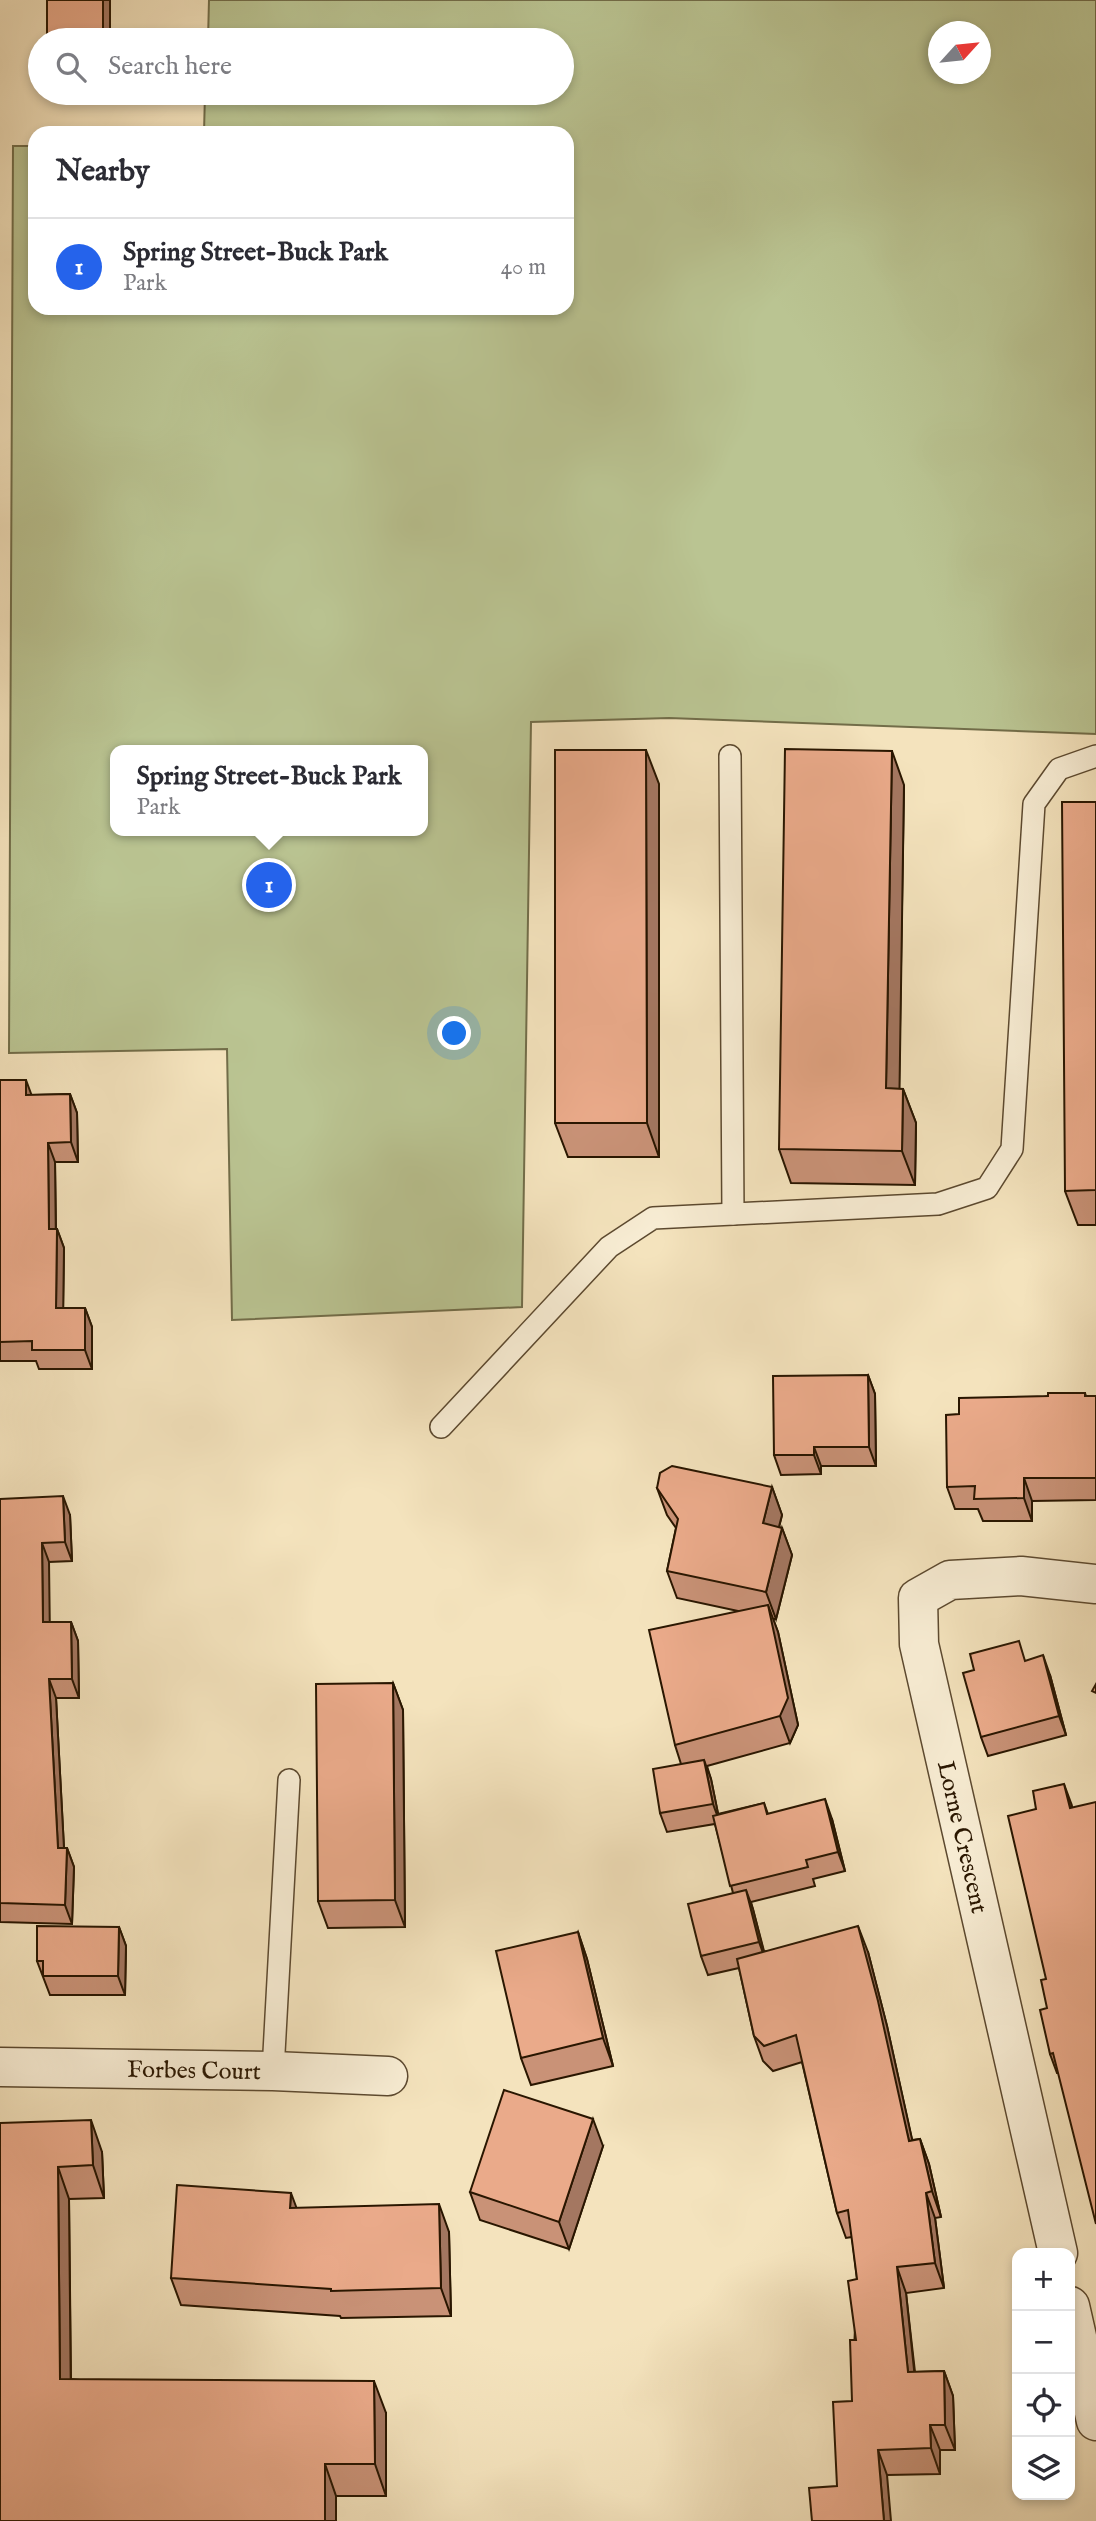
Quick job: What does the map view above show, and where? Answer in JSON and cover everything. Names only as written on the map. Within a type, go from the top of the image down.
[{"type":"street","name":"Lorne Crescent","points":[[1057,2248],[919,1643],[918,1598],[950,1580],[1021,1576],[1096,1584]]},
{"type":"street","name":"Forbes Court","points":[[0,2067],[273,2071],[388,2076]]},
{"type":"street","points":[[1071,2311],[1096,2421]]},
{"type":"lane","points":[[730,756],[733,1214]]},
{"type":"lane","points":[[442,1427],[609,1247],[653,1218],[938,1204],[987,1188],[1013,1149],[1034,804],[1059,769],[1096,756]]},
{"type":"lane","points":[[273,2071],[289,1780]]},
{"type":"green space","points":[[209,0],[1096,0],[1096,734],[669,718],[531,722],[522,1307],[232,1320],[227,1049],[9,1053],[13,146],[28,146],[28,315],[574,315],[574,126],[204,126],[205,105],[574,105],[574,28],[208,28]]},
{"type":"building","points":[[47,0],[103,0],[103,28],[47,28]]},
{"type":"building","points":[[785,749],[892,751],[886,1088],[903,1089],[902,1151],[779,1149]]},
{"type":"building","points":[[555,750],[646,750],[647,1123],[555,1123]]},
{"type":"building","points":[[1062,802],[1096,802],[1096,1190],[1065,1191]]},
{"type":"building","points":[[0,1080],[26,1080],[26,1095],[70,1094],[71,1142],[48,1143],[49,1229],[57,1229],[56,1308],[85,1308],[85,1350],[32,1350],[32,1341],[0,1342]]},
{"type":"building","points":[[868,1375],[869,1447],[814,1447],[814,1455],[774,1455],[773,1376]]},
{"type":"building","points":[[1048,1393],[1085,1393],[1085,1396],[1096,1396],[1096,1478],[1024,1478],[1024,1498],[974,1499],[975,1486],[947,1487],[946,1415],[959,1414],[959,1398],[1048,1396]]},
{"type":"building","points":[[672,1466],[772,1487],[763,1523],[782,1528],[766,1592],[667,1571],[678,1519],[657,1488],[660,1473]]},
{"type":"building","points":[[63,1496],[65,1542],[42,1543],[43,1622],[71,1622],[72,1679],[49,1679],[58,1848],[67,1848],[65,1905],[0,1903],[0,1499]]},
{"type":"building","points":[[768,1605],[788,1698],[780,1716],[675,1745],[649,1630]]},
{"type":"building","points":[[1019,1641],[1025,1661],[1043,1655],[1059,1716],[981,1737],[963,1673],[974,1670],[970,1654]]},
{"type":"building","points":[[393,1683],[395,1900],[318,1901],[316,1684]]},
{"type":"building","points":[[704,1760],[713,1804],[660,1813],[653,1769]]},
{"type":"building","points":[[1064,1784],[1070,1808],[1096,1802],[1096,2224],[1040,2010],[1047,2008],[1041,1980],[1046,1979],[1008,1816],[1036,1809],[1033,1791]]},
{"type":"building","points":[[825,1799],[838,1852],[806,1860],[808,1867],[730,1886],[713,1816],[764,1803],[767,1814]]},
{"type":"building","points":[[746,1890],[759,1942],[701,1956],[688,1904]]},
{"type":"building","points":[[37,1926],[119,1927],[118,1976],[43,1976],[43,1961],[37,1961]]},
{"type":"building","points":[[858,1926],[878,2001],[909,2141],[920,2139],[932,2191],[926,2193],[935,2263],[897,2267],[908,2372],[944,2371],[945,2425],[930,2425],[931,2448],[878,2450],[884,2521],[812,2521],[809,2488],[837,2486],[833,2402],[852,2401],[850,2340],[856,2340],[848,2281],[857,2279],[848,2210],[837,2213],[796,2035],[764,2046],[754,2036],[737,1959]]},
{"type":"building","points":[[578,1932],[603,2038],[521,2058],[496,1951]]},
{"type":"building","points":[[504,2090],[593,2119],[559,2222],[470,2192]]},
{"type":"building","points":[[91,2120],[93,2165],[58,2167],[60,2379],[374,2381],[375,2464],[325,2464],[325,2521],[0,2521],[0,2123]]},
{"type":"building","points":[[177,2185],[291,2193],[290,2208],[439,2204],[441,2288],[331,2291],[171,2278]]},
{"type":"place","name":"Spring Street-Buck Park","points":[[269,885]]}]
